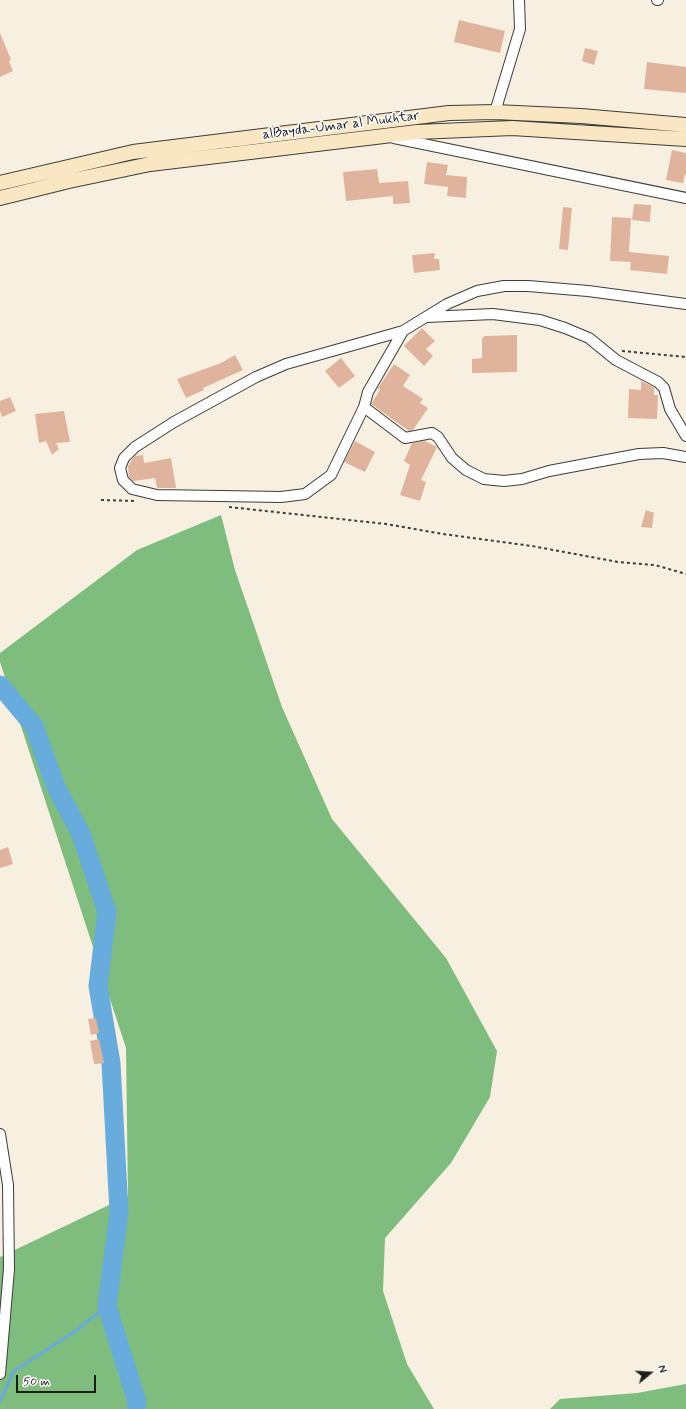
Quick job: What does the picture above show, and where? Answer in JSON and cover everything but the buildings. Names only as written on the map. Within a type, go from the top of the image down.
[{"type":"main road","name":"alBayda-Umar al Mukhtar","points":[[0,183],[147,150],[449,113],[495,112],[581,116],[686,125]]},
{"type":"main road","name":"alBayda-Umar al Mukhtar","points":[[0,198],[76,179],[150,164],[417,132],[512,128],[686,139]]},
{"type":"main road","points":[[147,150],[150,164]]},
{"type":"street","points":[[495,112],[520,29],[519,0]]},
{"type":"street","points":[[384,136],[686,198]]},
{"type":"street","points":[[403,331],[368,392],[364,407],[331,475],[305,494],[281,497],[157,495],[132,489],[123,480],[120,468],[124,458],[134,447],[174,422],[256,377],[286,364],[378,340],[403,331],[447,304],[478,291],[504,286],[588,290],[686,304]]},
{"type":"street","points":[[425,317],[493,314],[540,320],[589,338],[601,346],[607,354],[658,382],[664,388],[670,409],[686,436]]},
{"type":"street","points":[[364,407],[405,438],[412,438],[427,432],[432,433],[438,437],[452,458],[466,470],[484,479],[504,481],[522,480],[549,471],[639,454],[663,453],[686,457]]},
{"type":"street","points":[[0,1134],[8,1185],[9,1268],[0,1374]]},
{"type":"path","points":[[607,354],[625,351],[686,357]]},
{"type":"path","points":[[101,500],[139,502]]},
{"type":"path","points":[[224,507],[386,524],[443,534],[532,546],[618,562],[655,565],[686,574]]},
{"type":"green space","points":[[221,515],[235,570],[282,707],[332,819],[446,958],[497,1051],[490,1097],[451,1163],[385,1238],[383,1291],[407,1364],[434,1409],[0,1409],[0,1257],[128,1196],[126,1048],[0,662],[0,653],[137,550]]},
{"type":"green space","points":[[686,1384],[686,1409],[550,1409],[560,1399],[637,1393]]},
{"type":"waterway","points":[[0,685],[34,726],[56,787],[81,834],[107,912],[98,986],[111,1063],[119,1212],[107,1306],[137,1402],[136,1409]]},
{"type":"waterway","points":[[0,1401],[14,1371],[77,1330],[107,1306]]}]
